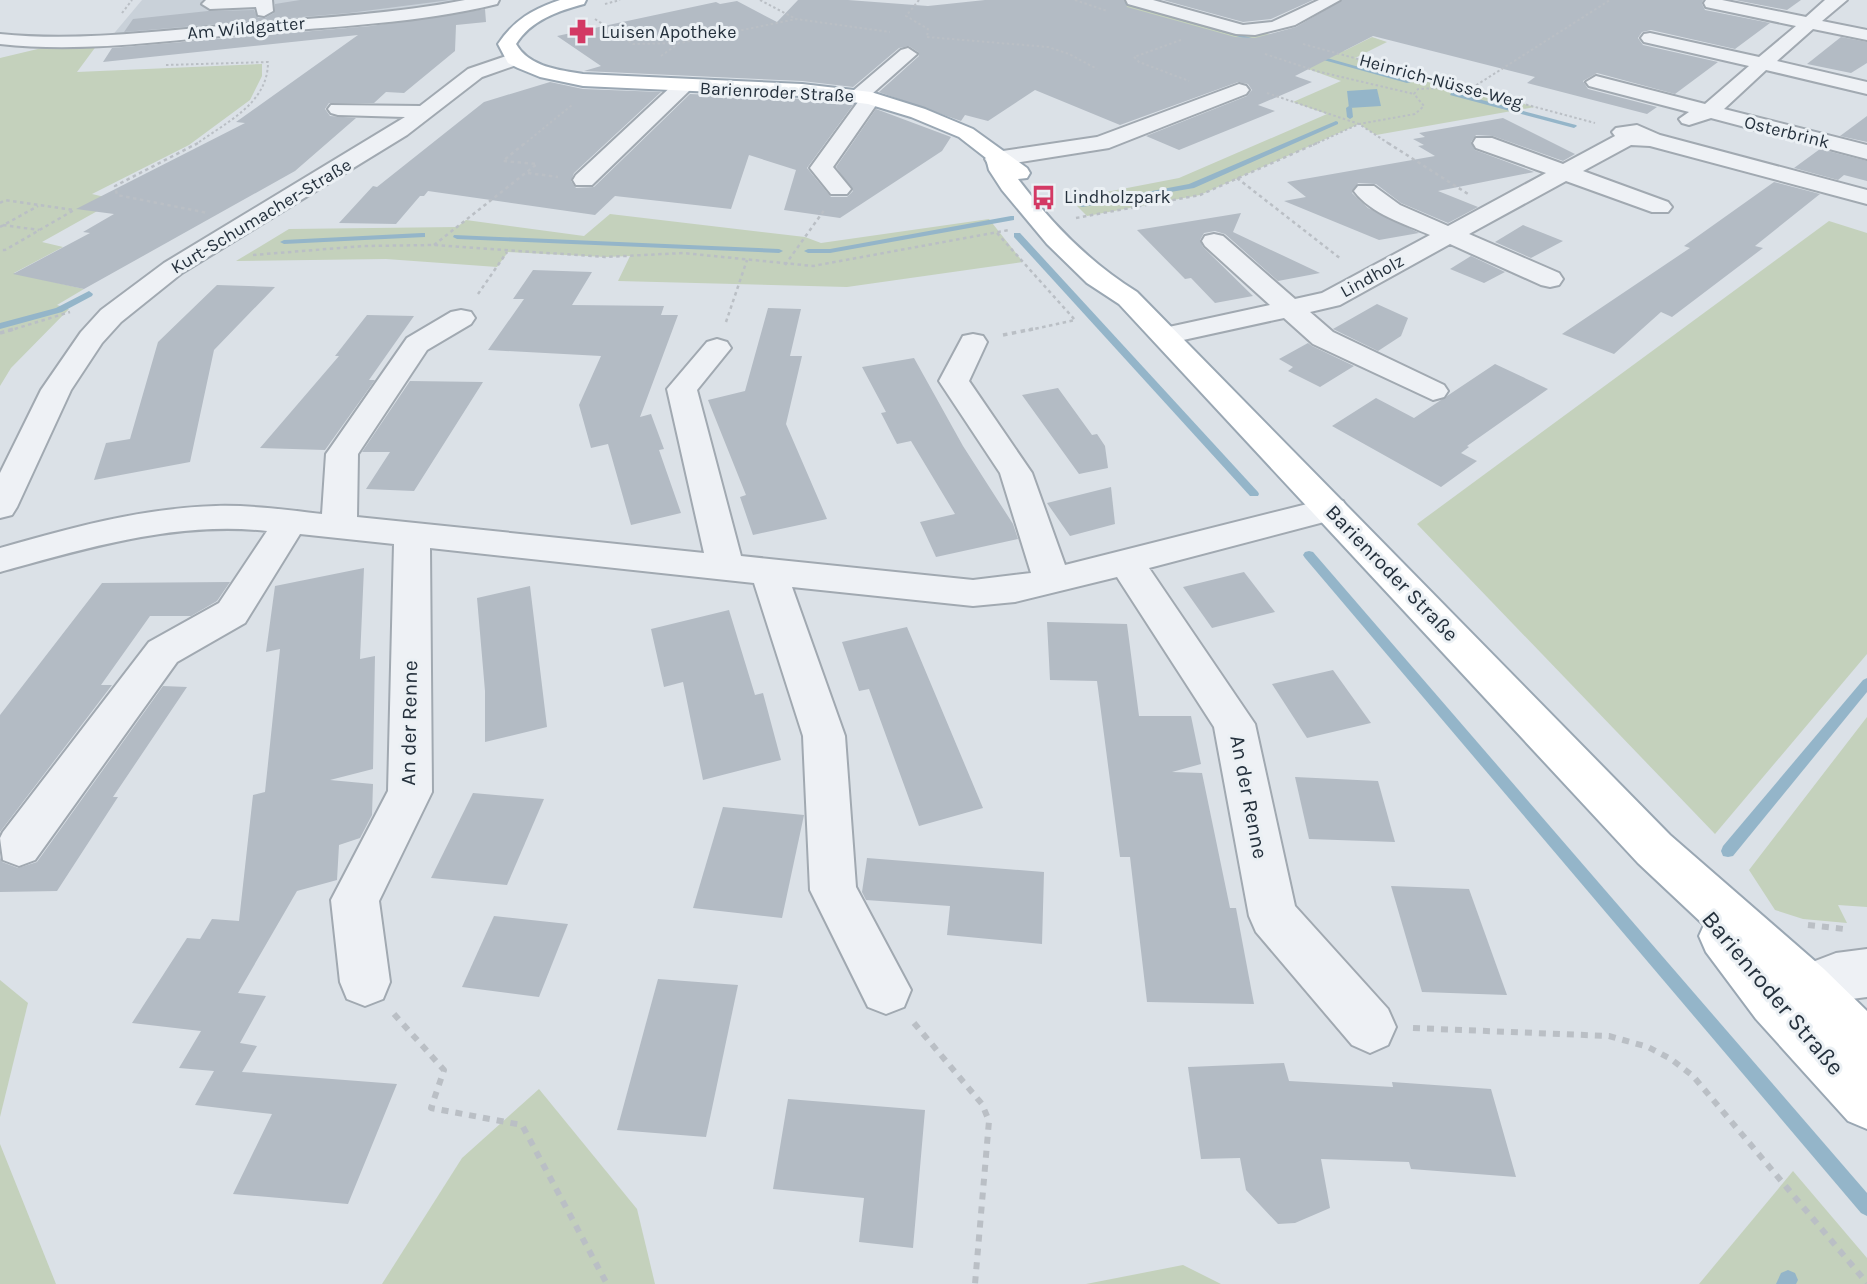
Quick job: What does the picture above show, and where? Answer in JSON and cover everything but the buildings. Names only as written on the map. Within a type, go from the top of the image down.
[{"type":"main road","points":[[515,58],[507,44],[518,28],[541,13],[578,0]]},
{"type":"main road","name":"Barienroder Straße","points":[[515,58],[547,73],[573,79],[802,90],[864,97],[943,122],[966,133],[996,159],[998,168],[1019,196],[1069,251],[1096,276],[1128,298],[1165,336],[1790,993],[1867,1102]]},
{"type":"main road","name":"Barienroder Straße","points":[[1790,993],[1867,1048]]},
{"type":"street","name":"Am Wildgatter","points":[[0,39],[47,44],[280,26],[450,8],[491,0]]},
{"type":"street","points":[[1134,0],[1202,30],[1259,31],[1271,29],[1332,0]]},
{"type":"street","name":"Lindholz","points":[[1165,336],[1331,299],[1636,135],[1708,112],[1832,3],[1839,0]]},
{"type":"street","points":[[210,4],[265,2],[264,14],[250,28]]},
{"type":"street","points":[[280,26],[293,2]]},
{"type":"street","points":[[1712,3],[1867,35]]},
{"type":"street","points":[[1650,38],[1867,88]]},
{"type":"street","points":[[864,97],[908,54]]},
{"type":"street","name":"Kurt-Schumacher-Straße","points":[[0,507],[56,390],[90,338],[139,293],[173,268],[355,159],[426,113],[475,73],[515,58]]},
{"type":"street","points":[[1596,82],[1708,112]]},
{"type":"street","name":"Barienroder Straße","points":[[584,180],[683,86]]},
{"type":"street","points":[[996,159],[1101,143],[1231,92]]},
{"type":"street","name":"Barienroder Straße","points":[[839,189],[821,168],[864,97]]},
{"type":"street","points":[[1168,98],[1191,107]]},
{"type":"street","points":[[338,109],[426,113]]},
{"type":"street","name":"Osterbrink","points":[[1708,112],[1867,152]]},
{"type":"street","points":[[1636,135],[1867,197]]},
{"type":"street","points":[[1484,143],[1660,207]]},
{"type":"street","points":[[1366,191],[1392,211],[1550,279]]},
{"type":"street","points":[[1214,241],[1323,338],[1433,391]]},
{"type":"street","points":[[339,527],[342,454],[417,344],[461,318]]},
{"type":"street","points":[[973,342],[954,381],[1016,472],[1052,581]]},
{"type":"street","points":[[717,348],[681,389],[726,569]]},
{"type":"street","points":[[0,560],[165,519],[204,516],[290,522],[973,593],[1015,589],[1052,581],[1331,509]]},
{"type":"street","points":[[19,846],[157,659],[181,640],[232,612],[290,522]]},
{"type":"street","name":"An der Renne","points":[[365,982],[355,900],[410,792],[412,535]]},
{"type":"street","name":"An der Renne","points":[[1127,563],[1234,724],[1273,916],[1370,1027]]},
{"type":"street","points":[[769,573],[824,736],[833,890],[886,990]]},
{"type":"street","points":[[1790,993],[1836,977],[1861,951]]},
{"type":"path","points":[[760,0],[796,19]]},
{"type":"path","points":[[908,54],[926,37],[928,29],[906,16],[917,0]]},
{"type":"path","points":[[1414,94],[1418,89],[1429,86],[1466,89],[1503,70],[1610,0]]},
{"type":"path","points":[[593,18],[633,44],[680,43],[796,19],[926,37],[1048,47],[1069,54],[1097,69]]},
{"type":"path","points":[[1202,30],[1134,57],[1139,62],[1231,92],[1246,87],[1359,124],[1468,195]]},
{"type":"path","name":"Heinrich-Nüsse-Weg","points":[[1259,31],[1636,135]]},
{"type":"path","points":[[659,58],[680,43]]},
{"type":"path","points":[[1078,217],[1200,195],[1359,124],[1415,114],[1424,106],[1414,94],[1382,84],[1316,71],[1259,52]]},
{"type":"path","points":[[249,221],[117,195],[116,186],[192,147],[257,100],[268,75],[268,62]]},
{"type":"path","points":[[434,245],[537,164],[503,160],[574,104]]},
{"type":"path","points":[[1237,178],[1343,261]]},
{"type":"path","points":[[785,265],[839,189]]},
{"type":"path","points":[[0,203],[5,200],[74,210],[5,250],[0,250]]},
{"type":"path","points":[[1,226],[39,205]]},
{"type":"path","points":[[1,226],[40,230]]},
{"type":"path","points":[[247,255],[364,246],[434,245],[604,257],[684,253],[813,266],[1020,229]]},
{"type":"path","points":[[973,342],[1075,320],[997,233]]},
{"type":"path","points":[[461,318],[507,252]]},
{"type":"path","points":[[717,348],[747,260]]},
{"type":"path","points":[[0,332],[74,311]]},
{"type":"path","points":[[1798,924],[1861,951]]},
{"type":"path","points":[[365,982],[444,1070],[431,1108],[522,1125],[607,1284]]},
{"type":"path","points":[[886,990],[982,1104],[989,1121],[975,1284]]},
{"type":"path","points":[[1370,1027],[1609,1036],[1627,1038],[1661,1051],[1703,1086],[1867,1283]]},
{"type":"shaded area","points":[[142,0],[476,0],[400,11],[111,37]]},
{"type":"green space","points":[[1075,0],[1134,0],[1310,45],[1315,43],[1344,51],[1372,37],[1387,42],[1355,58],[1535,107],[1376,135],[1359,124],[1200,195],[1087,216],[1070,199],[1179,178],[1327,114],[1293,102],[1341,81],[1270,55]]},
{"type":"green space","points":[[97,45],[77,72],[262,64],[262,76],[250,100],[189,145],[92,194],[117,200],[42,242],[63,247],[14,273],[84,289],[57,305],[69,309],[11,368],[0,386],[0,58],[46,47]]},
{"type":"green space","points":[[610,214],[805,237],[821,243],[989,219],[1023,262],[847,287],[618,281],[630,256],[508,252],[497,267],[386,259],[236,261],[289,229],[457,227],[466,220],[584,236]]},
{"type":"green space","points":[[1829,221],[1867,233],[1867,654],[1715,834],[1417,524]]},
{"type":"green space","points":[[1867,717],[1867,907],[1838,905],[1847,923],[1803,919],[1775,910],[1749,870]]},
{"type":"green space","points":[[0,980],[28,1003],[0,1117]]},
{"type":"green space","points":[[539,1089],[637,1209],[655,1284],[382,1284],[462,1158]]},
{"type":"green space","points":[[0,1144],[56,1284],[0,1284]]},
{"type":"green space","points":[[1793,1171],[1867,1258],[1867,1284],[1699,1284]]},
{"type":"green space","points":[[1183,1265],[1221,1284],[1086,1284]]},
{"type":"water","points":[[1377,89],[1381,106],[1349,108],[1347,91]]},
{"type":"waterway","points":[[1111,0],[1263,42]]},
{"type":"waterway","points":[[1311,55],[1409,82]]},
{"type":"waterway","points":[[1452,94],[1574,126]]},
{"type":"waterway","points":[[1349,108],[1350,117]]},
{"type":"waterway","points":[[1082,205],[1191,186],[1336,123]]},
{"type":"waterway","points":[[808,251],[830,251],[1011,218]]},
{"type":"waterway","points":[[284,242],[422,235]]},
{"type":"waterway","points":[[1017,235],[1254,494]]},
{"type":"waterway","points":[[457,237],[779,251]]},
{"type":"waterway","points":[[0,326],[59,310],[89,294]]},
{"type":"waterway","points":[[1309,555],[1867,1207]]},
{"type":"waterway","points":[[1728,851],[1867,683]]},
{"type":"waterway","points":[[1786,1284],[1788,1280]]},
{"type":"place","name":"Luisen Apotheke","points":[[581,32]]},
{"type":"place","name":"Lindholzpark","points":[[1044,197]]}]
